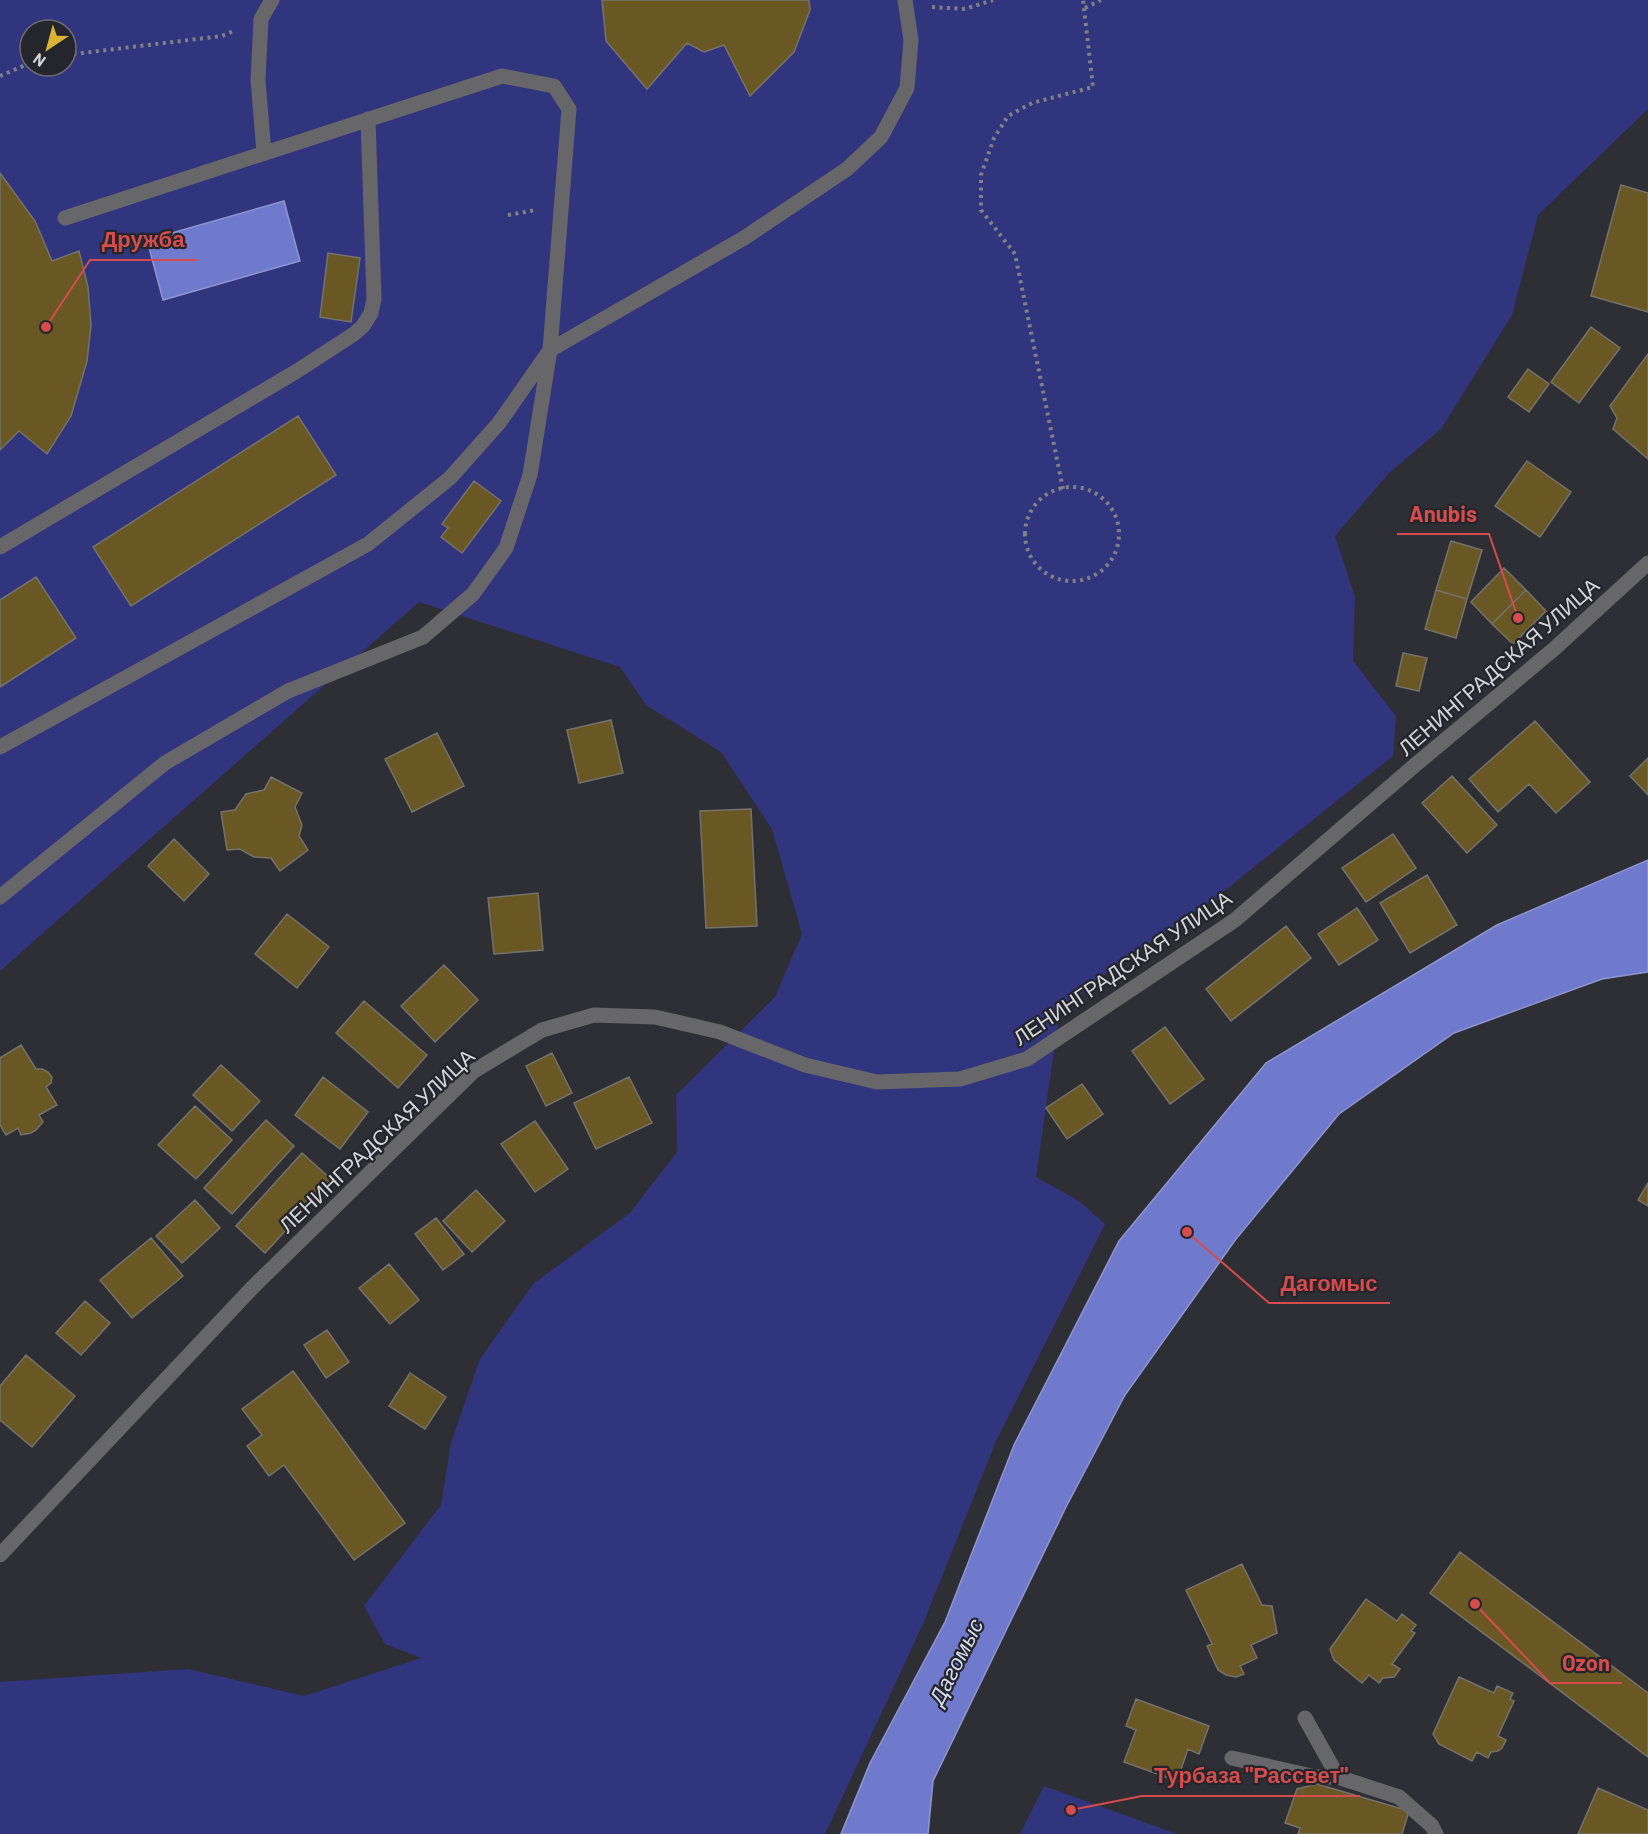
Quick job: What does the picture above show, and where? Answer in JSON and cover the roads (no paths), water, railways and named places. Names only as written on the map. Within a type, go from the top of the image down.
[{"type":"street","points":[[264,153],[258,80],[261,19],[272,0]]},
{"type":"street","points":[[0,747],[368,544],[450,478],[499,423],[550,350],[744,238],[847,169],[881,137],[907,88],[911,40],[905,3]]},
{"type":"street","points":[[0,897],[165,763],[288,691],[423,637],[473,594],[506,548],[530,475],[550,350],[569,109],[554,86],[502,76],[65,218]]},
{"type":"street","points":[[0,547],[297,371],[363,326],[371,313],[374,299],[368,119]]},
{"type":"street","name":"ЛЕНИНГРАДСКАЯ УЛИЦА","points":[[0,1555],[253,1287],[474,1071],[503,1053],[542,1030],[594,1016],[655,1017],[720,1032],[805,1065],[876,1082],[960,1078],[1027,1059],[1235,920],[1554,649],[1648,563]]},
{"type":"street","points":[[1305,1718],[1338,1777]]},
{"type":"street","points":[[1232,1758],[1316,1777],[1338,1777],[1399,1797],[1432,1827],[1436,1834]]},
{"type":"water","points":[[284,201],[300,261],[163,300],[147,240]]},
{"type":"water","points":[[1648,860],[1648,972],[1602,979],[1454,1033],[1339,1114],[1236,1239],[1125,1395],[1066,1507],[933,1781],[928,1834],[841,1834],[870,1763],[945,1622],[1014,1445],[1119,1241],[1266,1063],[1497,925]]},
{"type":"place","name":"Дружба","points":[[46,327]]},
{"type":"place","name":"Anubis","points":[[1518,618]]},
{"type":"place","name":"Дагомыс","points":[[1187,1232]]},
{"type":"place","name":"Ozon","points":[[1475,1604]]},
{"type":"place","name":"Турбаза \"Рассвет\"","points":[[1071,1810]]}]
